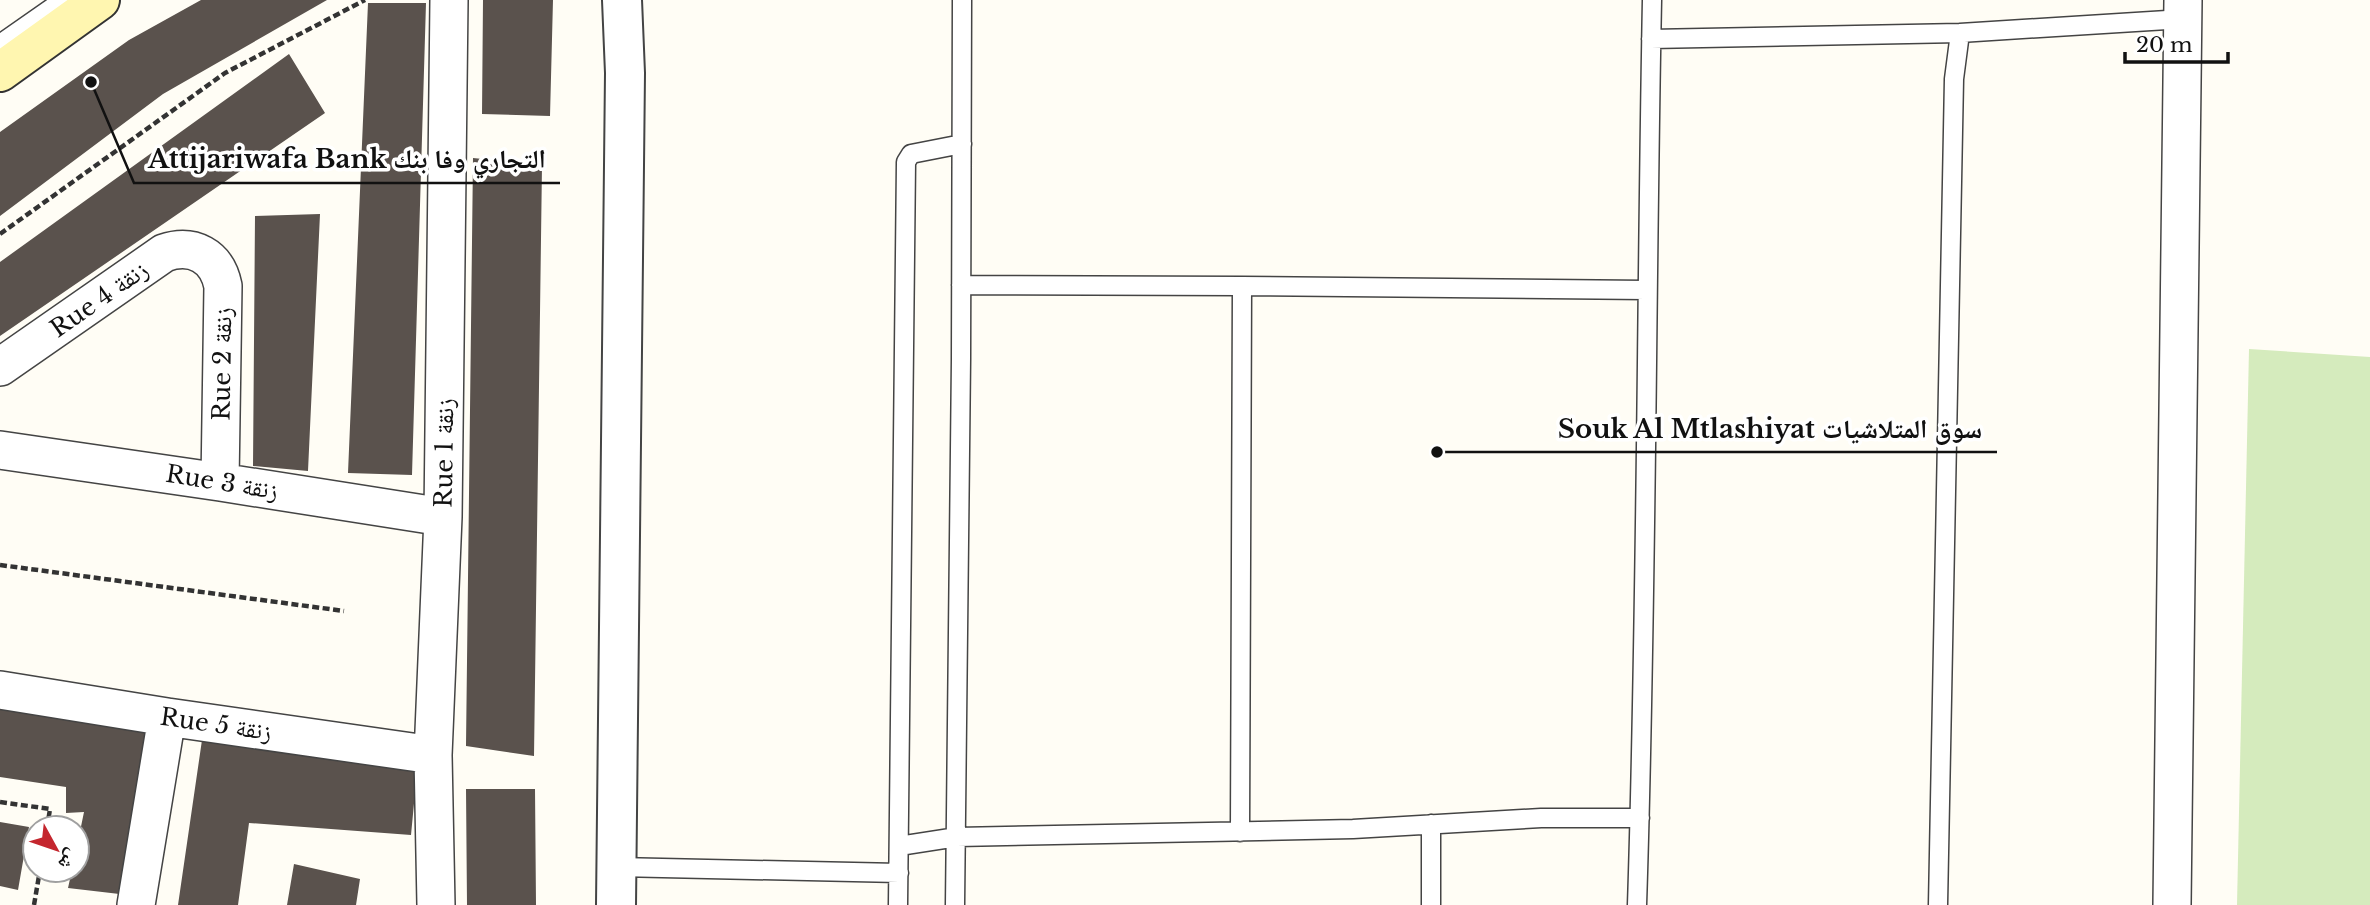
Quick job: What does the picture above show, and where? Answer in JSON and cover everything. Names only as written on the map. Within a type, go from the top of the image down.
[{"type":"main road","points":[[0,72],[100,0]]},
{"type":"street","name":"Rue 1 زنقة","points":[[436,905],[433,755],[443,517],[449,0]]},
{"type":"street","points":[[616,905],[625,74],[622,0]]},
{"type":"street","points":[[2172,905],[2183,9]]},
{"type":"street","name":"Rue 4 زنقة","points":[[0,367],[164,253],[186,249],[203,254]]},
{"type":"street","name":"Rue 2 زنقة","points":[[203,254],[216,268],[223,286],[220,482]]},
{"type":"street","name":"Rue 3 زنقة","points":[[0,450],[443,517]]},
{"type":"street","name":"Rue 5 زنقة","points":[[0,690],[167,718],[433,755]]},
{"type":"street","points":[[136,905],[167,718]]},
{"type":"lane","points":[[0,30],[42,0]]},
{"type":"lane","points":[[0,44],[63,0]]},
{"type":"lane","points":[[955,905],[962,0]]},
{"type":"lane","points":[[1637,905],[1652,0]]},
{"type":"lane","points":[[1651,39],[1960,33],[2183,9]]},
{"type":"lane","points":[[1938,905],[1954,79],[1960,33]]},
{"type":"lane","points":[[898,905],[906,162],[911,154],[962,144]]},
{"type":"lane","points":[[961,285],[1646,290]]},
{"type":"lane","points":[[1240,832],[1242,286]]},
{"type":"lane","points":[[899,846],[957,837],[1240,832],[1541,818],[1640,818]]},
{"type":"lane","points":[[1431,824],[1431,905]]},
{"type":"lane","points":[[617,867],[899,873]]},
{"type":"path","points":[[0,234],[225,73],[365,0]]},
{"type":"path","points":[[0,565],[344,611]]},
{"type":"path","points":[[0,802],[50,810],[49,814]]},
{"type":"path","points":[[34,905],[38,884]]},
{"type":"green space","points":[[2249,349],[2370,357],[2370,905],[2237,905]]},
{"type":"building","points":[[201,0],[327,0],[163,94],[0,216],[0,132],[129,40]]},
{"type":"building","points":[[483,0],[553,0],[550,116],[482,114]]},
{"type":"building","points":[[368,3],[426,3],[412,475],[348,473]]},
{"type":"building","points":[[289,54],[325,113],[0,336],[0,262]]},
{"type":"building","points":[[473,158],[542,165],[534,756],[466,746]]},
{"type":"building","points":[[320,214],[308,471],[253,466],[255,216]]},
{"type":"building","points":[[0,706],[147,724],[128,895],[68,888],[69,884],[91,884],[91,814],[66,813],[66,787],[0,777]]},
{"type":"building","points":[[202,740],[417,772],[411,835],[249,823],[238,905],[178,905]]},
{"type":"building","points":[[466,789],[535,789],[536,905],[467,905]]},
{"type":"building","points":[[0,822],[21,826],[21,873],[18,890],[0,886]]},
{"type":"building","points":[[294,864],[360,879],[356,905],[287,905]]},
{"type":"place","name":"Attijariwafa Bank التجاري وفا بنك","points":[[91,82]]},
{"type":"place","name":"Souk Al Mtlashiyat سوق المتلاشيات","points":[[1437,452]]}]
